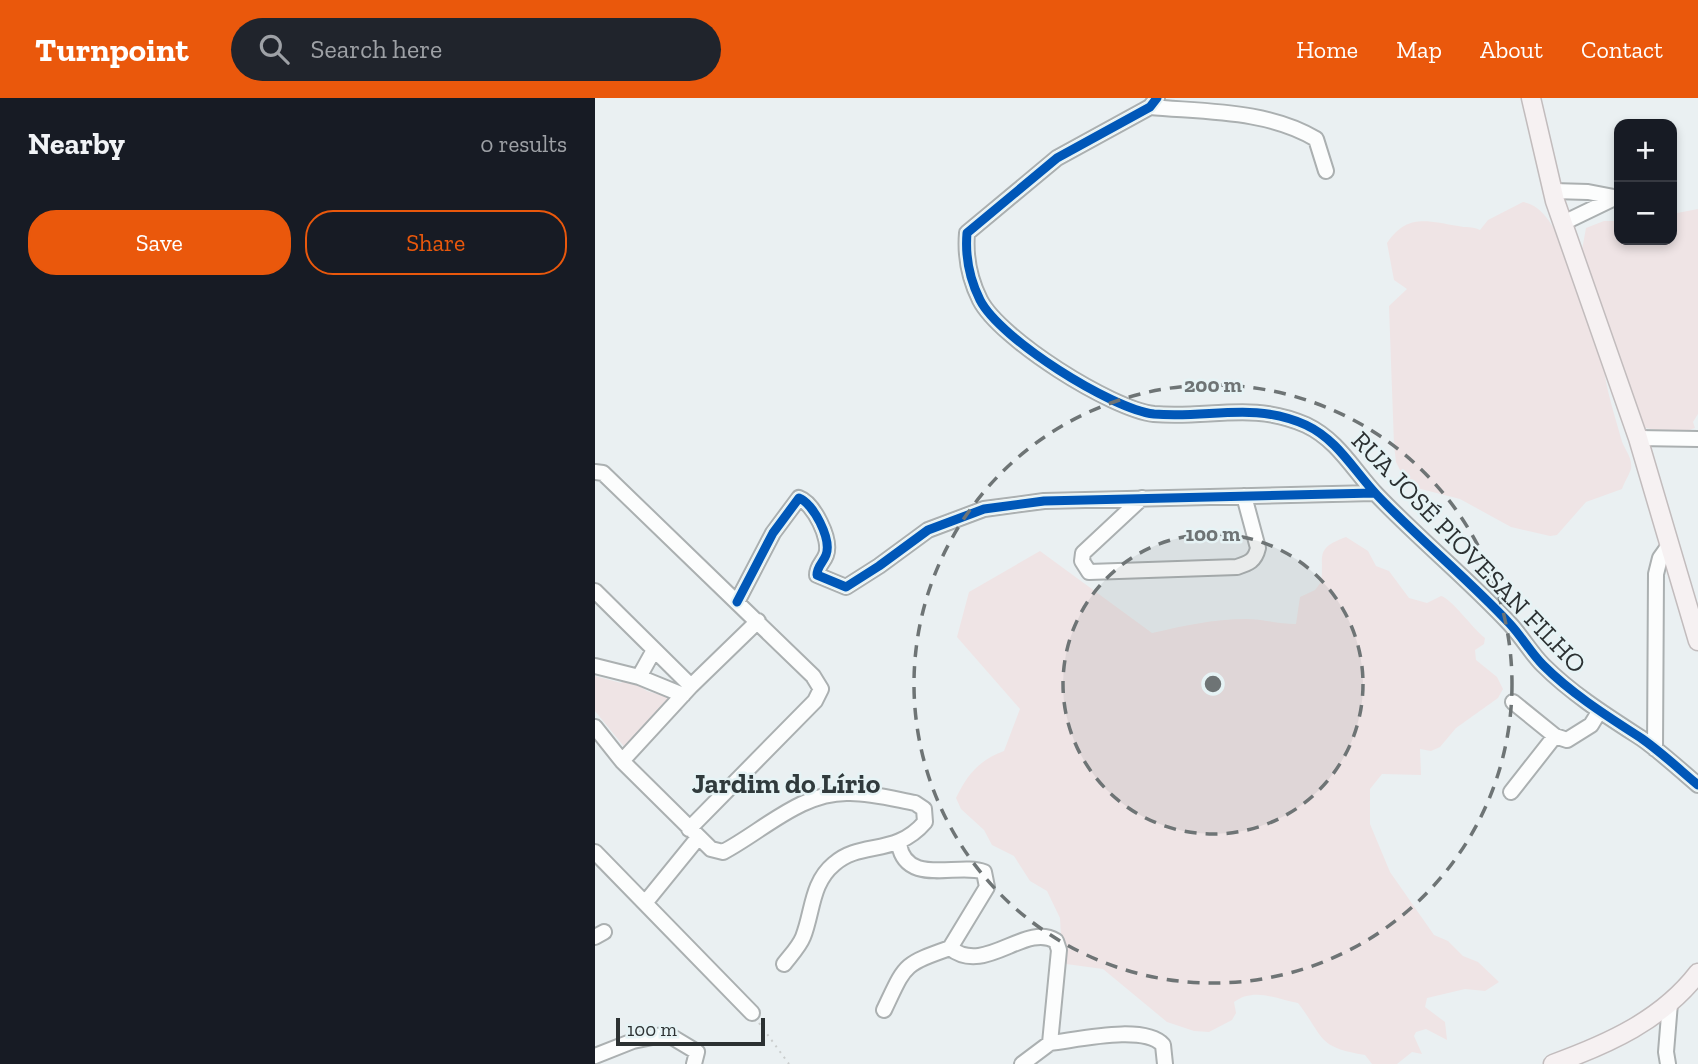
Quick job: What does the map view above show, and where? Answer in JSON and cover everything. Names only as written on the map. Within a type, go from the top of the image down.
[{"type":"main road","points":[[1531,98],[1553,191],[1638,438],[1698,641]]},
{"type":"main road","points":[[1553,1064],[1623,1035],[1670,1003],[1698,973]]},
{"type":"street","points":[[1154,102],[1265,118],[1304,132],[1316,139],[1326,171]]},
{"type":"street","name":"RUA JOSÉ PIOVESAN FILHO","points":[[1154,102],[1058,158],[967,233],[968,269],[981,302],[997,322],[1028,348],[1078,382],[1119,403],[1153,414],[1249,410],[1273,414],[1307,426],[1329,440],[1374,493],[1511,625],[1543,665],[1599,712],[1655,748],[1698,785]]},
{"type":"street","points":[[1553,191],[1588,191],[1614,195]]},
{"type":"street","points":[[1563,223],[1614,198]]},
{"type":"street","points":[[1638,438],[1698,439]]},
{"type":"street","points":[[599,473],[758,621],[813,676],[821,689],[815,701],[693,834],[645,903]]},
{"type":"street","points":[[737,602],[773,533],[799,498],[815,511],[826,544],[826,555],[817,575],[846,587],[928,530],[984,509],[1044,501],[1374,493]]},
{"type":"street","points":[[1142,498],[1083,552],[1082,561],[1089,572],[1237,567],[1250,563],[1256,557],[1258,548],[1244,496]]},
{"type":"street","points":[[1655,748],[1655,574],[1660,558],[1670,544]]},
{"type":"street","points":[[595,591],[654,650],[687,691]]},
{"type":"street","points":[[622,761],[687,691],[758,621]]},
{"type":"street","points":[[639,677],[654,650]]},
{"type":"street","points":[[595,666],[687,691]]},
{"type":"street","points":[[1513,702],[1555,736],[1567,740],[1577,736],[1599,712]]},
{"type":"street","points":[[595,727],[622,761],[693,834],[711,849],[723,852],[810,801],[849,792],[915,803],[924,809],[927,816],[921,827],[899,844],[867,850],[833,864],[814,892],[803,939],[784,964]]},
{"type":"street","points":[[1511,792],[1555,736]]},
{"type":"street","points":[[884,1010],[902,973],[911,962],[950,948],[987,887],[984,872],[968,868],[948,872],[926,871],[910,863],[901,853],[899,844]]},
{"type":"street","points":[[595,852],[752,1013]]},
{"type":"street","points":[[950,948],[970,957],[986,955],[1040,936],[1056,942],[1059,950],[1050,1043]]},
{"type":"street","points":[[1668,1064],[1666,1052],[1670,1003]]},
{"type":"street","points":[[604,1064],[595,1056],[633,1041],[667,1034],[697,1052],[694,1064]]},
{"type":"street","points":[[1022,1064],[1050,1043],[1139,1034],[1157,1038],[1165,1058]]},
{"type":"path","points":[[752,1013],[789,1064]]},
{"type":"shaded area","points":[[1523,202],[1535,207],[1546,217],[1563,246],[1584,309],[1582,250],[1586,228],[1604,221],[1614,221],[1614,245],[1677,245],[1677,213],[1698,209],[1698,414],[1693,422],[1695,428],[1678,434],[1640,427],[1605,364],[1610,399],[1622,442],[1631,460],[1631,469],[1622,489],[1586,502],[1557,535],[1550,536],[1511,527],[1460,499],[1417,488],[1404,478],[1396,462],[1389,306],[1407,289],[1394,280],[1387,243],[1395,233],[1410,223],[1428,221],[1480,230],[1488,220]]},
{"type":"shaded area","points":[[1346,537],[1368,551],[1376,566],[1389,571],[1409,598],[1427,603],[1441,596],[1451,602],[1485,638],[1484,644],[1475,650],[1476,660],[1497,677],[1503,689],[1498,698],[1456,728],[1440,747],[1431,751],[1420,749],[1421,775],[1382,774],[1370,789],[1370,824],[1390,872],[1434,935],[1448,941],[1463,956],[1478,962],[1499,982],[1485,991],[1465,989],[1427,998],[1425,1007],[1445,1022],[1447,1040],[1426,1029],[1416,1032],[1414,1036],[1422,1054],[1412,1052],[1397,1064],[1372,1064],[1365,1055],[1329,1044],[1318,1033],[1298,1003],[1265,995],[1249,995],[1234,1002],[1236,1013],[1232,1020],[1209,1032],[1194,1031],[1167,1022],[1103,969],[1066,964],[1062,955],[1060,918],[1047,891],[1030,881],[1014,856],[992,845],[984,830],[961,809],[956,798],[975,769],[987,759],[1004,751],[1020,709],[957,637],[969,592],[1040,551],[1152,633],[1198,623],[1234,619],[1296,624],[1300,597],[1315,590],[1321,582],[1325,550],[1329,545]]},
{"type":"shaded area","points":[[595,676],[621,683],[626,676],[647,691],[671,698],[626,749],[595,711]]},
{"type":"cycle path","points":[[1157,98],[1150,107],[1057,158],[967,233],[967,259],[973,284],[991,316],[1058,370],[1111,400],[1135,409],[1174,415],[1230,412],[1267,414],[1286,418],[1317,431],[1336,447],[1393,512],[1494,607],[1554,676],[1648,743],[1698,785]]},
{"type":"cycle path","points":[[737,602],[773,533],[799,498],[810,507],[824,531],[826,555],[817,575],[846,587],[928,530],[984,509],[1044,501],[1374,493]]},
{"type":"district","name":"Jardim do Lírio","points":[[786,783]]}]
